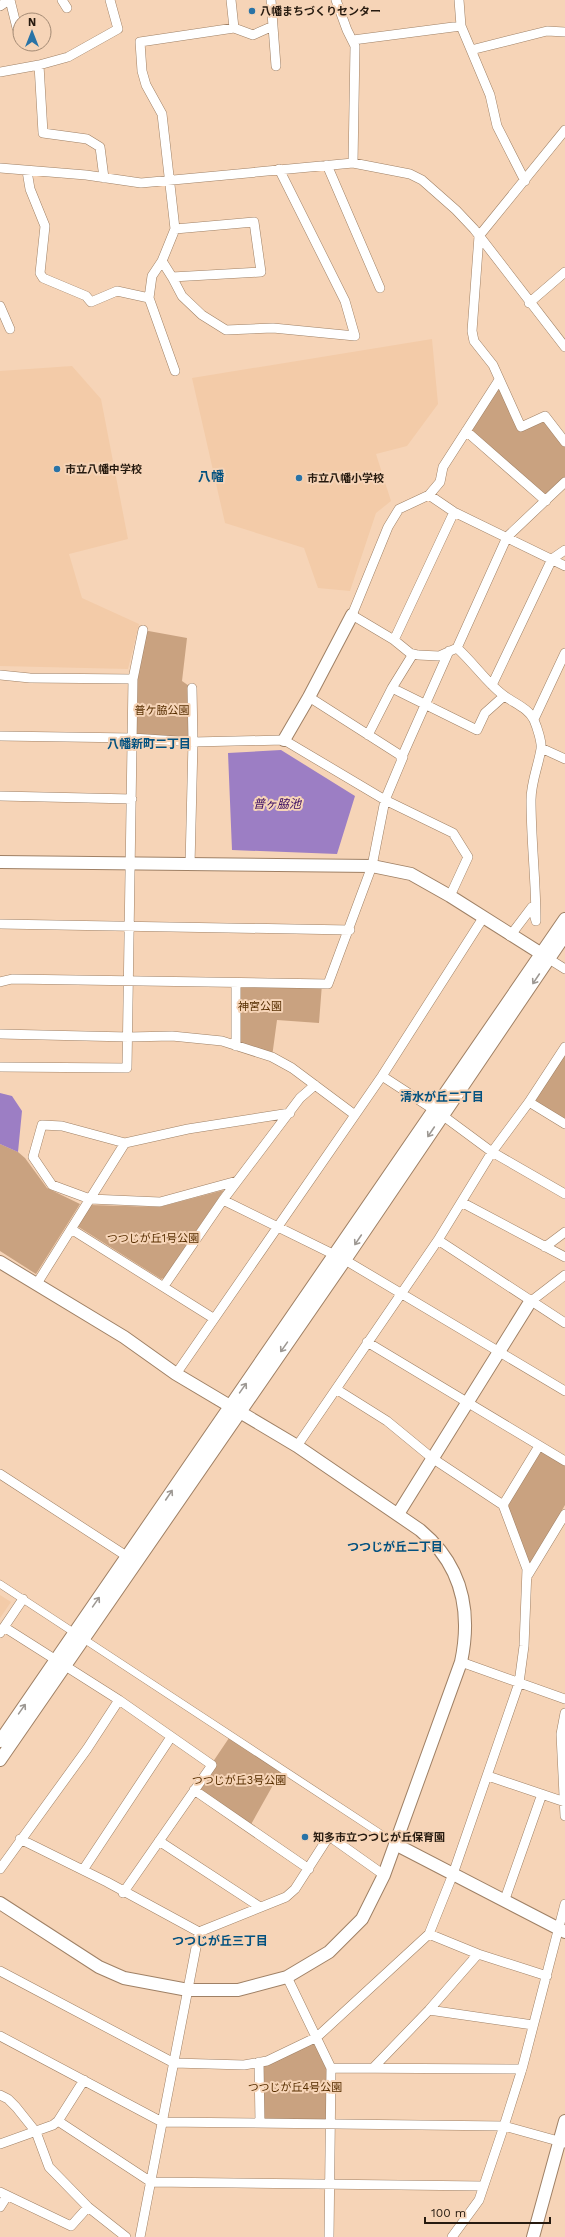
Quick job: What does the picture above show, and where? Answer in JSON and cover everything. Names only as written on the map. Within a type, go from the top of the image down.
[{"type":"street","points":[[0,6],[10,0],[13,12]]},
{"type":"street","points":[[0,72],[68,58],[118,29],[110,0]]},
{"type":"street","points":[[231,0],[234,28]]},
{"type":"street","points":[[271,0],[276,66]]},
{"type":"street","points":[[336,0],[346,30],[355,46],[353,163]]},
{"type":"street","points":[[459,0],[462,26],[490,95],[497,126],[525,181]]},
{"type":"street","points":[[175,371],[149,298],[152,276],[162,261],[175,229],[168,179],[162,114],[146,85],[142,70],[140,42],[234,28],[252,35],[273,26]]},
{"type":"street","points":[[353,40],[462,26]]},
{"type":"street","points":[[471,50],[547,31],[565,32]]},
{"type":"street","points":[[39,65],[43,133],[87,139],[100,147],[104,178]]},
{"type":"street","points":[[565,130],[479,236],[474,293],[474,341],[493,365],[521,427],[545,416],[565,442]]},
{"type":"street","points":[[0,168],[141,183],[168,179],[353,163],[410,174],[422,180],[456,210],[479,236],[529,303],[565,347]]},
{"type":"street","points":[[327,165],[380,288]]},
{"type":"street","points":[[162,261],[182,296],[202,314],[226,330],[273,328],[355,336],[345,301],[279,169]]},
{"type":"street","points":[[27,170],[30,189],[45,226],[40,273],[43,278],[86,296],[91,302],[117,291],[149,298]]},
{"type":"street","points":[[172,277],[261,272],[254,222],[175,229]]},
{"type":"street","points":[[529,303],[565,272]]},
{"type":"street","points":[[0,306],[10,329]]},
{"type":"street","points":[[284,740],[309,697],[352,614],[388,527],[399,509],[429,495],[440,482],[443,466],[499,380]]},
{"type":"street","points":[[466,431],[546,501]]},
{"type":"street","points":[[0,982],[12,979],[328,984],[350,930],[372,866],[384,800],[426,705],[508,537],[565,482]]},
{"type":"street","points":[[429,495],[454,512],[565,566]]},
{"type":"street","points":[[394,640],[454,512]]},
{"type":"street","points":[[492,685],[552,559],[565,550]]},
{"type":"street","points":[[352,614],[394,640],[413,654],[439,656],[453,650]]},
{"type":"street","points":[[0,1067],[127,1068],[129,1037],[127,981],[130,924],[133,679],[143,630]]},
{"type":"street","points":[[453,650],[474,664],[492,685],[504,696],[524,708],[534,719],[541,748],[533,778],[531,799],[536,881],[536,921],[532,907],[510,936]]},
{"type":"street","points":[[534,719],[565,653]]},
{"type":"street","points":[[368,735],[392,688],[413,654]]},
{"type":"street","points":[[0,675],[30,678],[133,679]]},
{"type":"street","points":[[190,865],[193,742],[192,688]]},
{"type":"street","points":[[392,688],[477,730],[485,713],[504,696]]},
{"type":"street","points":[[309,697],[402,757],[402,759]]},
{"type":"street","points":[[0,736],[132,738],[193,742],[284,740],[384,800],[453,833],[468,857],[450,896]]},
{"type":"street","points":[[541,748],[565,759]]},
{"type":"street","points":[[0,796],[132,799]]},
{"type":"street","points":[[0,862],[372,866],[411,874],[450,896],[510,936],[565,969]]},
{"type":"street","points":[[176,1374],[213,1318],[382,1076],[483,918]]},
{"type":"street","points":[[545,957],[565,919]]},
{"type":"street","points":[[0,924],[130,924],[350,930]]},
{"type":"street","points":[[0,1760],[79,1636],[545,957],[565,934]]},
{"type":"street","points":[[236,983],[236,1046]]},
{"type":"street","points":[[0,1034],[129,1037],[172,1036],[222,1041],[272,1057],[292,1068],[355,1115]]},
{"type":"street","points":[[297,1446],[463,1203],[492,1152],[529,1102],[565,1048]]},
{"type":"street","points":[[382,1076],[438,1112],[492,1152],[565,1194]]},
{"type":"street","points":[[164,1286],[237,1181],[300,1098],[315,1085]]},
{"type":"street","points":[[529,1102],[565,1124]]},
{"type":"street","points":[[237,1181],[160,1202],[90,1199],[52,1185],[33,1157],[42,1125],[62,1126],[125,1143],[188,1128],[290,1113]]},
{"type":"street","points":[[36,1285],[125,1143]]},
{"type":"street","points":[[223,1200],[340,1257],[565,1391]]},
{"type":"street","points":[[463,1203],[565,1257]]},
{"type":"street","points":[[71,1229],[213,1318]]},
{"type":"street","points":[[545,1247],[565,1232]]},
{"type":"street","points":[[438,1240],[530,1302],[565,1323]]},
{"type":"street","points":[[0,1262],[124,1337],[176,1374],[297,1446],[398,1514],[432,1540],[451,1564],[459,1583],[465,1610],[466,1629],[461,1662],[384,1875],[362,1919],[346,1937],[329,1952],[287,1977],[238,1990],[188,1990],[124,1978],[100,1967],[0,1903]]},
{"type":"street","points":[[398,1514],[432,1458],[468,1404],[530,1302],[565,1275]]},
{"type":"street","points":[[367,1342],[565,1461]]},
{"type":"street","points":[[1,1975],[174,2063],[244,2065],[267,2061],[317,2037],[429,1934],[453,1874],[520,1683],[528,1575],[504,1505],[432,1458],[387,1421],[336,1389]]},
{"type":"street","points":[[504,1505],[539,1446]]},
{"type":"street","points":[[0,1474],[132,1559]]},
{"type":"street","points":[[528,1575],[562,1526],[565,1514]]},
{"type":"street","points":[[0,1584],[384,1836]]},
{"type":"street","points":[[23,1599],[2,1630],[61,1663],[119,1700],[212,1765],[123,1893]]},
{"type":"street","points":[[461,1662],[565,1699]]},
{"type":"street","points":[[0,1741],[61,1663]]},
{"type":"street","points":[[0,1869],[20,1839],[87,1749],[119,1700]]},
{"type":"street","points":[[565,1719],[561,1734],[565,1816]]},
{"type":"street","points":[[83,1870],[171,1736]]},
{"type":"street","points":[[488,1776],[564,1802]]},
{"type":"street","points":[[194,1790],[309,1868]]},
{"type":"street","points":[[505,1899],[542,1794]]},
{"type":"street","points":[[20,1839],[83,1870],[123,1893],[198,1932],[286,1897],[295,1889],[329,1836],[384,1875]]},
{"type":"street","points":[[159,1841],[260,1908]]},
{"type":"street","points":[[395,1844],[505,1899],[561,1931]]},
{"type":"street","points":[[452,2237],[479,2200],[522,2069],[533,2025],[561,1931],[565,1904]]},
{"type":"street","points":[[140,2237],[198,1932]]},
{"type":"street","points":[[429,1934],[478,1954],[547,1976]]},
{"type":"street","points":[[374,2067],[429,2010],[478,1954]]},
{"type":"street","points":[[287,1977],[331,2068],[329,2237]]},
{"type":"street","points":[[429,2010],[533,2025]]},
{"type":"street","points":[[0,2036],[162,2122],[504,2126],[562,2142]]},
{"type":"street","points":[[259,2062],[260,2123]]},
{"type":"street","points":[[331,2068],[374,2067],[522,2069]]},
{"type":"street","points":[[0,2144],[53,2125],[58,2121],[84,2080]]},
{"type":"street","points":[[0,2095],[8,2099],[16,2107],[36,2132],[49,2167],[88,2206],[126,2237]]},
{"type":"street","points":[[58,2121],[151,2182],[483,2186]]},
{"type":"street","points":[[533,2237],[562,2142],[565,2121]]},
{"type":"street","points":[[0,2207],[4,2194],[71,2226],[88,2206]]},
{"type":"shaded area","name":"市立八幡小学校","points":[[432,339],[438,404],[407,446],[376,454],[391,501],[376,513],[350,591],[318,588],[304,548],[225,523],[192,378]]},
{"type":"shaded area","name":"市立八幡中学校","points":[[72,366],[101,399],[128,539],[69,554],[82,598],[139,624],[128,669],[0,666],[0,371]]},
{"type":"shaded area","points":[[0,1595],[11,1602],[0,1618]]},
{"type":"green space","points":[[499,380],[521,427],[545,416],[565,442],[565,482],[546,501],[466,431]]},
{"type":"green space","name":"普ケ脇公園","points":[[143,630],[187,638],[182,681],[192,688],[193,742],[132,738],[133,679]]},
{"type":"green space","name":"神宮公園","points":[[236,983],[322,984],[319,1023],[277,1020],[272,1057],[236,1046]]},
{"type":"green space","points":[[565,1049],[565,1124],[529,1102]]},
{"type":"green space","points":[[0,1144],[18,1152],[25,1158],[47,1188],[80,1204],[36,1274],[0,1251]]},
{"type":"green space","name":"つつじが丘1号公園","points":[[224,1190],[164,1278],[161,1279],[77,1226],[90,1205],[160,1207]]},
{"type":"green space","points":[[541,1451],[565,1466],[565,1505],[532,1562],[529,1562],[509,1509],[509,1501],[537,1453]]},
{"type":"green space","name":"つつじが丘3号公園","points":[[231,1735],[282,1769],[249,1828],[194,1790]]},
{"type":"green space","name":"つつじが丘4号公園","points":[[317,2037],[331,2068],[330,2125],[260,2123],[259,2062]]},
{"type":"water","name":"普ヶ脇池","points":[[281,750],[355,796],[337,854],[232,850],[228,753]]},
{"type":"water","points":[[0,1093],[12,1096],[22,1111],[18,1152],[0,1144]]},
{"type":"place","name":"八幡まちづくりセンター","points":[[252,11]]},
{"type":"place","name":"市立八幡中学校","points":[[57,469]]},
{"type":"place","name":"市立八幡小学校","points":[[299,478]]},
{"type":"place","name":"知多市立つつじが丘保育園","points":[[305,1837]]},
{"type":"district","name":"八幡","points":[[211,476]]},
{"type":"district","name":"八幡新町二丁目","points":[[149,744]]},
{"type":"district","name":"清水が丘二丁目","points":[[442,1097]]},
{"type":"district","name":"つつじが丘二丁目","points":[[395,1547]]},
{"type":"district","name":"つつじが丘三丁目","points":[[220,1941]]}]
